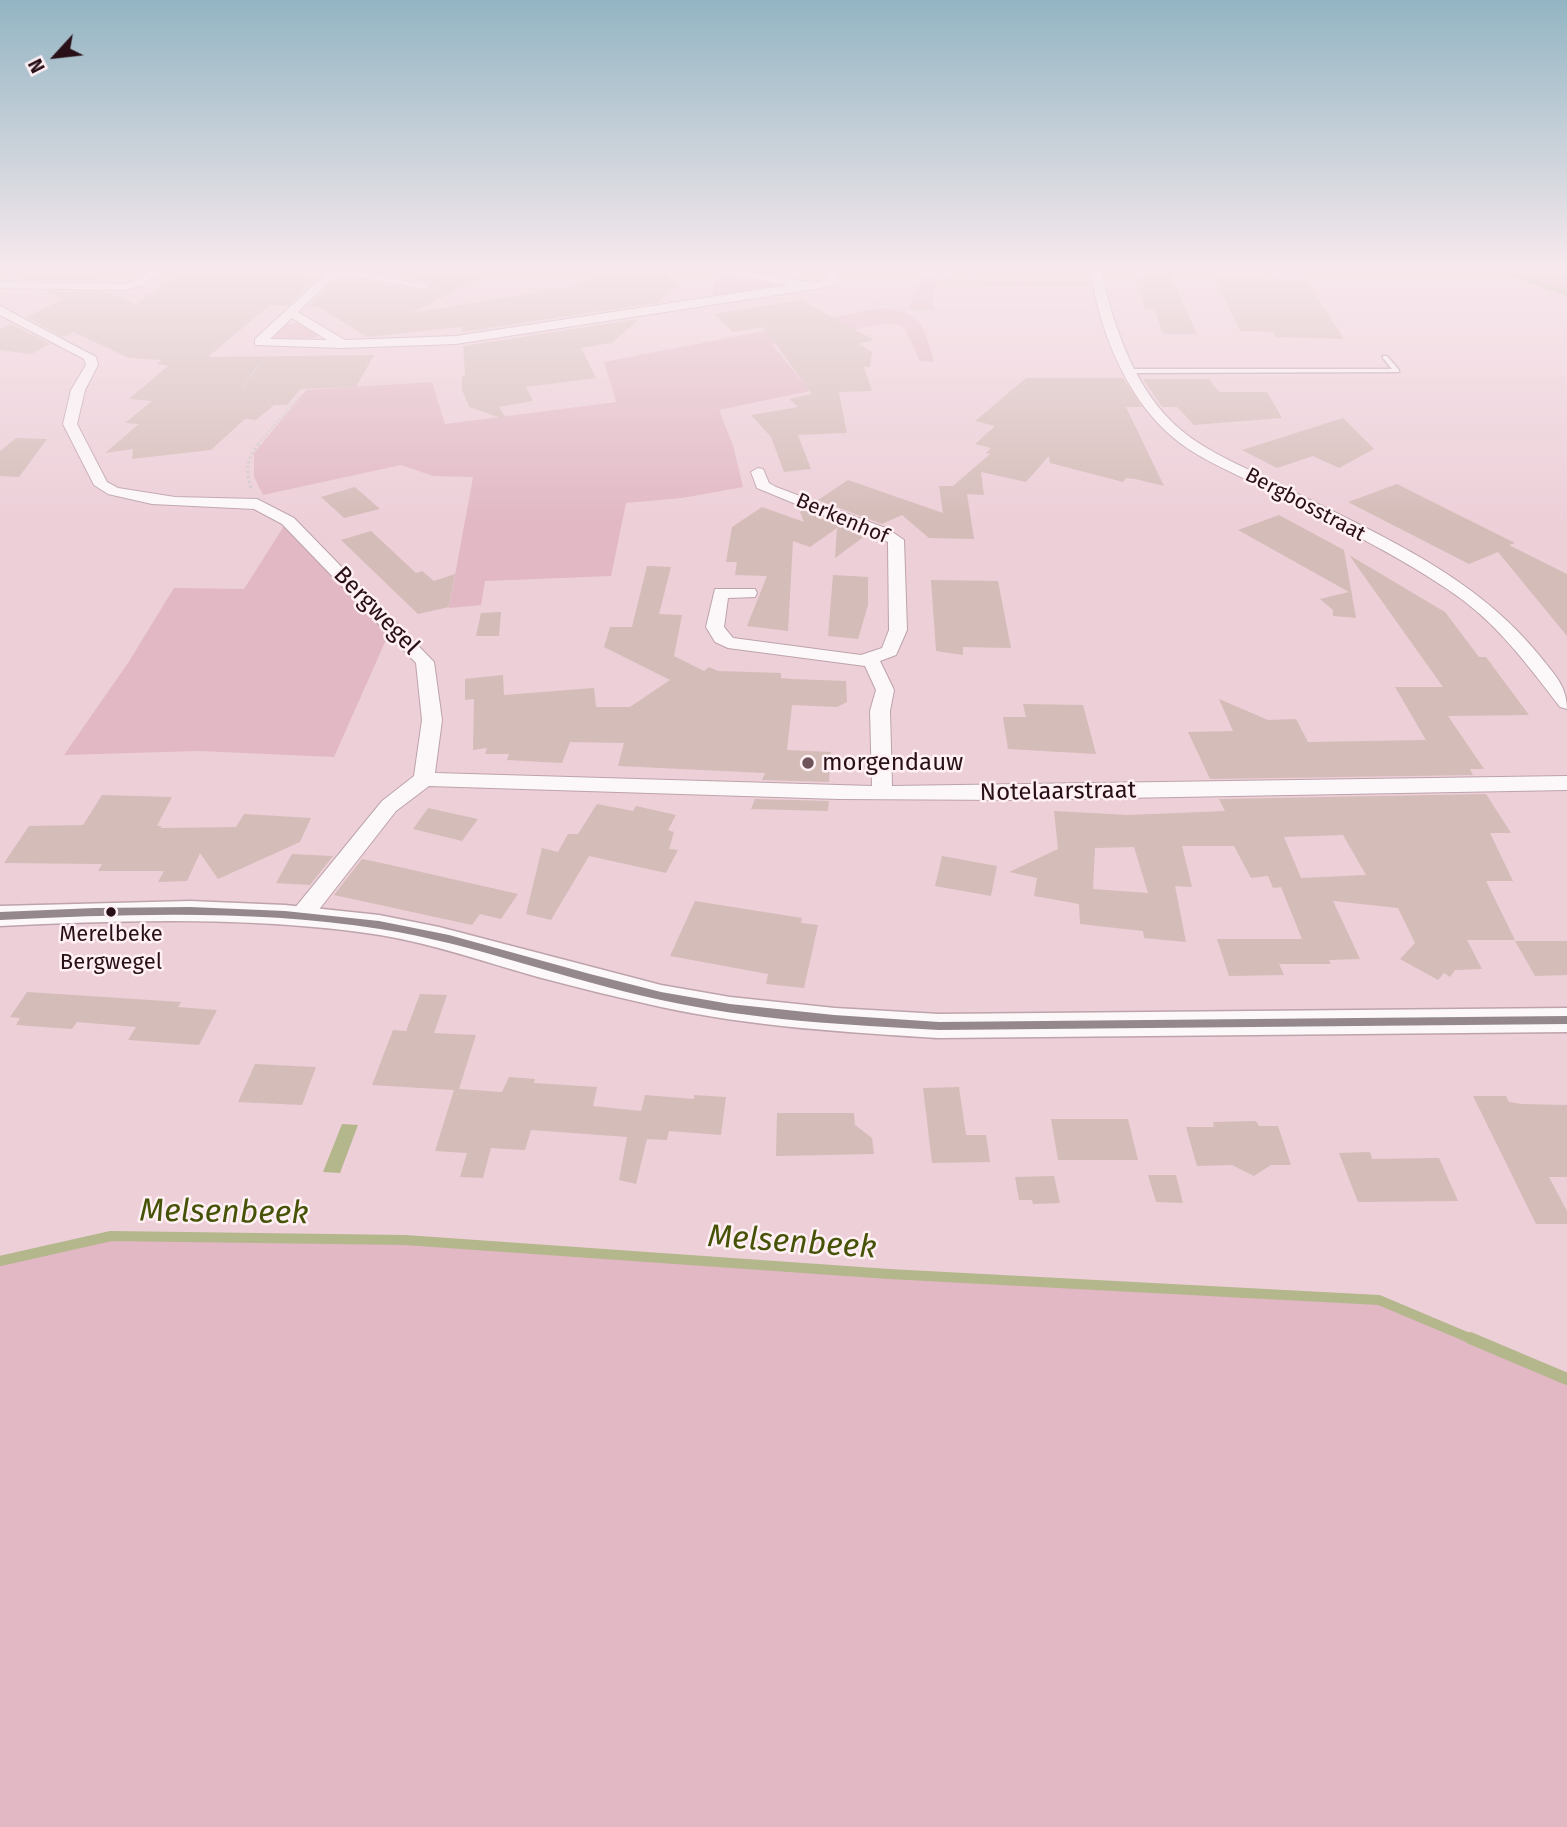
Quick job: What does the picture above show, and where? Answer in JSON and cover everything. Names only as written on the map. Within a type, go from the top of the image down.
[{"type":"street","name":"Bergwegel","points":[[85,354],[90,357],[92,365],[78,390],[70,424],[101,485],[110,492],[139,497],[257,505],[288,521],[425,662],[430,679],[432,720],[424,779]]},
{"type":"street","name":"Bergbosstraat","points":[[1125,354],[1149,403],[1165,423],[1183,438],[1431,572],[1480,604],[1497,618],[1567,703]]},
{"type":"street","name":"Berkenhof","points":[[758,472],[762,485],[789,489],[896,540],[898,630],[890,651],[871,660]]},
{"type":"street","points":[[749,593],[721,593],[713,627],[717,636],[728,643],[847,660],[871,660],[885,690],[880,711],[882,792]]},
{"type":"street","points":[[302,915],[389,806],[424,779]]},
{"type":"street","name":"Notelaarstraat","points":[[424,779],[1011,793],[1567,783]]},
{"type":"street","points":[[0,916],[135,909],[302,915],[383,926],[454,942],[664,997],[735,1010],[845,1020],[939,1026],[1567,1020]]},
{"type":"lane","points":[[1133,371],[1397,371],[1385,357]]},
{"type":"path","points":[[243,386],[266,354]]},
{"type":"path","points":[[257,505],[245,468],[250,454],[299,397]]},
{"type":"shaded area","points":[[644,354],[780,354],[810,391],[719,410],[733,445],[743,487],[682,498],[626,503],[611,576],[485,581],[481,605],[449,608],[473,477],[433,476],[401,465],[263,495],[254,477],[254,453],[306,390],[432,382],[445,424],[616,402],[604,362]]},
{"type":"shaded area","points":[[917,354],[932,354],[934,362],[920,361]]},
{"type":"shaded area","points":[[284,526],[389,633],[334,757],[199,751],[64,755],[128,663],[174,588],[244,589]]},
{"type":"shaded area","points":[[342,1124],[358,1125],[340,1173],[323,1172]]},
{"type":"shaded area","points":[[111,1236],[405,1240],[889,1274],[1379,1300],[1567,1379],[1567,1827],[0,1827],[0,1261]]},
{"type":"building","points":[[121,354],[211,354],[208,357],[374,355],[356,387],[301,389],[287,405],[274,405],[256,420],[245,419],[211,450],[132,459],[133,449],[105,453],[139,424],[125,423],[152,401],[129,399],[168,366],[157,364],[161,360],[129,358]]},
{"type":"building","points":[[464,354],[584,354],[596,378],[526,387],[533,401],[499,407],[507,420],[469,407],[462,390],[462,376],[465,376]]},
{"type":"building","points":[[783,354],[872,354],[870,367],[864,367],[872,391],[839,392],[847,433],[798,435],[811,469],[784,472],[771,437],[751,415],[798,407],[789,399],[812,394]]},
{"type":"building","points":[[1026,378],[1123,378],[1142,407],[1126,407],[1164,486],[1126,478],[1123,482],[1050,463],[1049,456],[1026,482],[981,472],[984,495],[967,494],[974,539],[929,538],[902,515],[882,524],[818,500],[848,480],[943,513],[939,486],[953,486],[990,454],[986,453],[991,448],[975,444],[995,426],[975,421]]},
{"type":"building","points":[[1143,379],[1209,379],[1219,392],[1267,392],[1282,418],[1194,425],[1177,407],[1162,407]]},
{"type":"building","points":[[1343,418],[1374,449],[1339,468],[1313,456],[1277,468],[1242,450]]},
{"type":"building","points":[[16,438],[47,439],[19,477],[0,476],[0,451]]},
{"type":"building","points":[[1397,484],[1515,543],[1509,545],[1567,574],[1567,636],[1498,552],[1469,564],[1348,502]]},
{"type":"building","points":[[355,487],[380,509],[344,518],[321,497]]},
{"type":"building","points":[[762,507],[804,522],[800,512],[803,510],[865,536],[835,558],[837,528],[810,547],[793,541],[788,631],[747,626],[767,576],[735,575],[737,562],[726,562],[732,527]]},
{"type":"building","points":[[1279,515],[1344,550],[1356,618],[1333,616],[1333,610],[1320,599],[1349,592],[1238,530]]},
{"type":"building","points":[[371,531],[416,573],[422,571],[434,581],[455,574],[449,607],[418,614],[341,540]]},
{"type":"building","points":[[1349,555],[1445,612],[1479,657],[1486,657],[1529,715],[1448,716],[1484,769],[1470,769],[1473,775],[1210,779],[1188,732],[1233,731],[1219,699],[1268,720],[1296,719],[1308,742],[1426,740],[1395,687],[1443,687]]},
{"type":"building","points":[[647,566],[671,567],[659,614],[682,615],[674,656],[704,671],[709,667],[718,671],[781,673],[781,678],[846,681],[847,702],[837,707],[792,705],[787,750],[831,752],[829,782],[762,780],[765,773],[618,766],[624,743],[570,742],[562,763],[507,760],[509,754],[485,754],[487,748],[473,750],[474,699],[465,700],[465,679],[503,675],[504,695],[594,688],[596,707],[630,707],[670,680],[604,647],[610,627],[632,627]]},
{"type":"building","points":[[833,575],[868,577],[868,605],[858,639],[828,636]]},
{"type":"building","points":[[931,580],[998,581],[1011,648],[963,647],[963,655],[936,651]]},
{"type":"building","points":[[501,612],[499,636],[476,636],[481,613]]},
{"type":"building","points":[[1023,704],[1083,705],[1096,754],[1008,749],[1003,717],[1026,717]]},
{"type":"building","points":[[1486,794],[1511,833],[1490,833],[1513,881],[1486,881],[1515,940],[1467,940],[1482,969],[1455,970],[1450,977],[1444,973],[1438,980],[1400,959],[1415,943],[1398,908],[1333,901],[1360,959],[1329,960],[1331,964],[1279,964],[1284,975],[1229,976],[1217,939],[1302,939],[1281,887],[1273,888],[1268,876],[1251,878],[1234,846],[1182,846],[1192,887],[1175,886],[1186,942],[1144,938],[1143,931],[1080,924],[1079,904],[1034,896],[1037,878],[1009,872],[1058,849],[1054,811],[1129,815],[1225,811],[1219,799]],"holes":[[[1343,835],[1366,875],[1301,878],[1284,837]],[[1134,847],[1148,893],[1093,889],[1095,848]]]},
{"type":"building","points":[[102,795],[172,797],[157,826],[162,826],[160,828],[236,827],[244,814],[311,818],[300,842],[218,879],[200,853],[187,881],[158,882],[164,871],[98,871],[102,864],[4,863],[29,826],[83,825]]},
{"type":"building","points":[[755,799],[829,801],[828,811],[751,809]]},
{"type":"building","points":[[597,804],[633,811],[636,806],[676,815],[668,830],[674,832],[669,849],[678,850],[666,873],[589,856],[551,920],[526,914],[542,848],[558,852],[568,834],[578,834]]},
{"type":"building","points":[[428,808],[478,819],[462,841],[413,829]]},
{"type":"building","points":[[292,854],[333,856],[310,885],[276,883]]},
{"type":"building","points":[[942,856],[997,866],[991,896],[935,886]]},
{"type":"building","points":[[362,859],[518,894],[501,919],[480,914],[472,925],[334,895]]},
{"type":"building","points":[[695,901],[802,918],[801,923],[818,925],[804,988],[766,984],[768,974],[670,956]]},
{"type":"building","points":[[1515,941],[1567,941],[1567,975],[1535,976]]},
{"type":"building","points":[[27,992],[181,1002],[178,1007],[217,1010],[199,1045],[128,1040],[136,1027],[77,1022],[72,1029],[16,1025],[20,1018],[10,1017]]},
{"type":"building","points":[[420,994],[447,995],[434,1033],[476,1035],[459,1089],[502,1092],[509,1077],[535,1079],[534,1083],[597,1087],[593,1106],[641,1111],[645,1095],[694,1099],[694,1095],[726,1097],[721,1135],[669,1131],[667,1140],[647,1139],[636,1184],[619,1180],[627,1137],[531,1130],[525,1150],[491,1148],[483,1178],[460,1177],[467,1153],[435,1151],[454,1090],[372,1085],[393,1030],[406,1031]]},
{"type":"building","points":[[255,1064],[316,1067],[302,1105],[238,1102]]},
{"type":"building","points":[[959,1087],[966,1135],[986,1135],[990,1162],[932,1163],[923,1088]]},
{"type":"building","points":[[1473,1096],[1506,1096],[1509,1102],[1522,1104],[1567,1105],[1567,1177],[1549,1177],[1567,1211],[1567,1224],[1536,1224]]},
{"type":"building","points":[[777,1113],[854,1113],[855,1125],[872,1138],[874,1154],[776,1156]]},
{"type":"building","points":[[1051,1119],[1128,1119],[1138,1160],[1058,1160]]},
{"type":"building","points":[[1256,1121],[1259,1126],[1278,1126],[1291,1165],[1271,1165],[1254,1176],[1232,1165],[1197,1166],[1186,1127],[1214,1127],[1213,1122]]},
{"type":"building","points":[[1370,1152],[1372,1159],[1439,1158],[1458,1201],[1358,1202],[1339,1153]]},
{"type":"building","points":[[1148,1175],[1176,1175],[1183,1203],[1156,1202]]},
{"type":"building","points":[[1054,1176],[1060,1203],[1033,1204],[1032,1200],[1019,1200],[1015,1177]]},
{"type":"waterway","name":"Melsenbeek","points":[[0,1261],[111,1236],[405,1240],[889,1274],[1379,1300],[1474,1340]]},
{"type":"waterway","name":"Melsenbeek","points":[[1470,1338],[1567,1379]]},
{"type":"transit line","points":[[0,916],[190,911],[332,919],[449,939],[626,988],[696,1003],[765,1013],[869,1022],[939,1026],[1567,1020]]},
{"type":"place","name":"morgendauw","points":[[808,763]]},
{"type":"place","name":"Merelbeke Bergwegel","points":[[111,912]]}]
